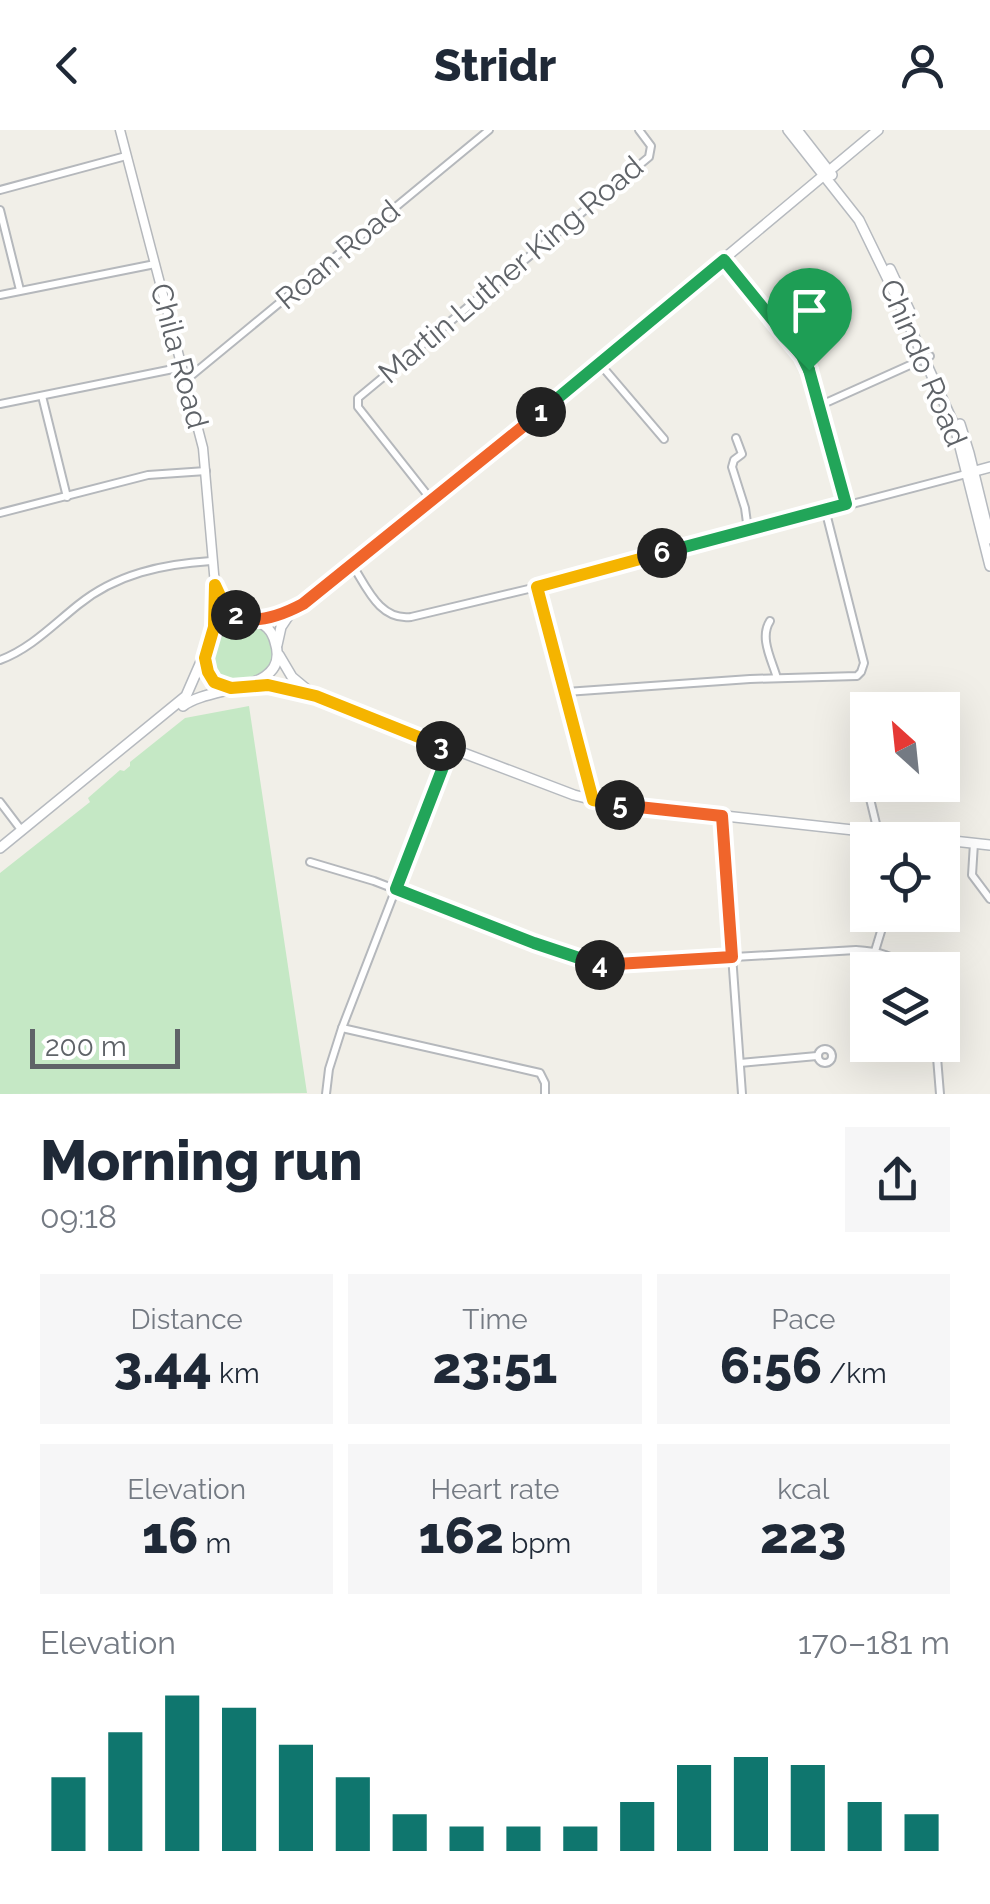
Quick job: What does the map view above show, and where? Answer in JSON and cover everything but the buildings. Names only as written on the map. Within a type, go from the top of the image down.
[{"type":"main road","points":[[788,130],[826,173]]},
{"type":"main road","points":[[796,130],[826,173]]},
{"type":"main road","points":[[249,686],[270,672],[283,623],[303,604],[433,502],[878,130]]},
{"type":"main road","name":"Chindo Road","points":[[826,173],[863,216],[873,234],[955,427],[990,539]]},
{"type":"main road","points":[[969,473],[990,467]]},
{"type":"main road","name":"Chindo Road","points":[[969,473],[990,566]]},
{"type":"main road","points":[[0,851],[186,696],[210,641],[229,624],[282,615],[303,604]]},
{"type":"main road","points":[[248,619],[266,626],[292,677],[316,696]]},
{"type":"main road","points":[[205,658],[214,682],[231,688]]},
{"type":"main road","points":[[0,851],[192,698],[249,686],[275,686],[316,696],[593,800],[850,829]]},
{"type":"main road","points":[[960,841],[990,845]]},
{"type":"street","name":"Chila Road","points":[[120,130],[203,448],[216,612],[210,641]]},
{"type":"street","name":"Roan Road","points":[[186,380],[489,130]]},
{"type":"street","name":"Martin Luther King Road","points":[[433,502],[358,407],[358,398],[649,157],[651,146],[639,130]]},
{"type":"street","points":[[0,190],[126,156]]},
{"type":"street","points":[[0,210],[20,290]]},
{"type":"street","points":[[724,260],[802,356],[820,406],[846,504]]},
{"type":"street","points":[[0,295],[155,264]]},
{"type":"street","points":[[820,406],[928,358]]},
{"type":"street","points":[[600,364],[664,438]]},
{"type":"street","points":[[0,404],[182,367]]},
{"type":"street","points":[[42,396],[67,497]]},
{"type":"street","points":[[736,438],[742,454],[734,460],[732,468],[748,530]]},
{"type":"street","points":[[0,512],[148,475],[206,470]]},
{"type":"street","points":[[354,566],[378,605],[400,619],[537,587],[969,473]]},
{"type":"street","points":[[566,692],[776,678],[851,678],[861,672],[863,655],[826,509]]},
{"type":"street","points":[[0,660],[28,646],[112,583],[156,568],[212,561]]},
{"type":"street","points":[[215,585],[226,606],[248,619]]},
{"type":"street","points":[[537,587],[593,800]]},
{"type":"street","points":[[770,621],[765,637],[776,678]]},
{"type":"street","points":[[326,1094],[342,1028],[450,749]]},
{"type":"street","points":[[0,802],[22,830]]},
{"type":"street","points":[[722,816],[742,1094]]},
{"type":"street","points":[[974,843],[972,876],[990,899]]},
{"type":"street","points":[[310,862],[396,889],[597,964],[875,951],[881,932]]},
{"type":"street","points":[[342,1028],[540,1073],[545,1094]]},
{"type":"street","points":[[740,1062],[817,1056]]},
{"type":"street","points":[[937,1062],[940,1094]]},
{"type":"green space","points":[[252,623],[271,636],[271,662],[262,674],[249,681],[219,683],[210,667],[211,654],[220,637],[237,624]]},
{"type":"green space","points":[[249,706],[307,1093],[0,1094],[0,873],[90,802],[88,798],[185,718]]},
{"type":"route","points":[[724,260],[802,356],[809,370],[846,504],[537,587],[593,800],[722,816],[732,957],[616,965],[586,962],[396,889],[450,749],[316,696],[268,685],[231,688],[218,685],[208,672],[205,658],[214,627],[215,585],[226,606],[244,619],[282,615],[303,604],[433,502],[724,260]]}]
